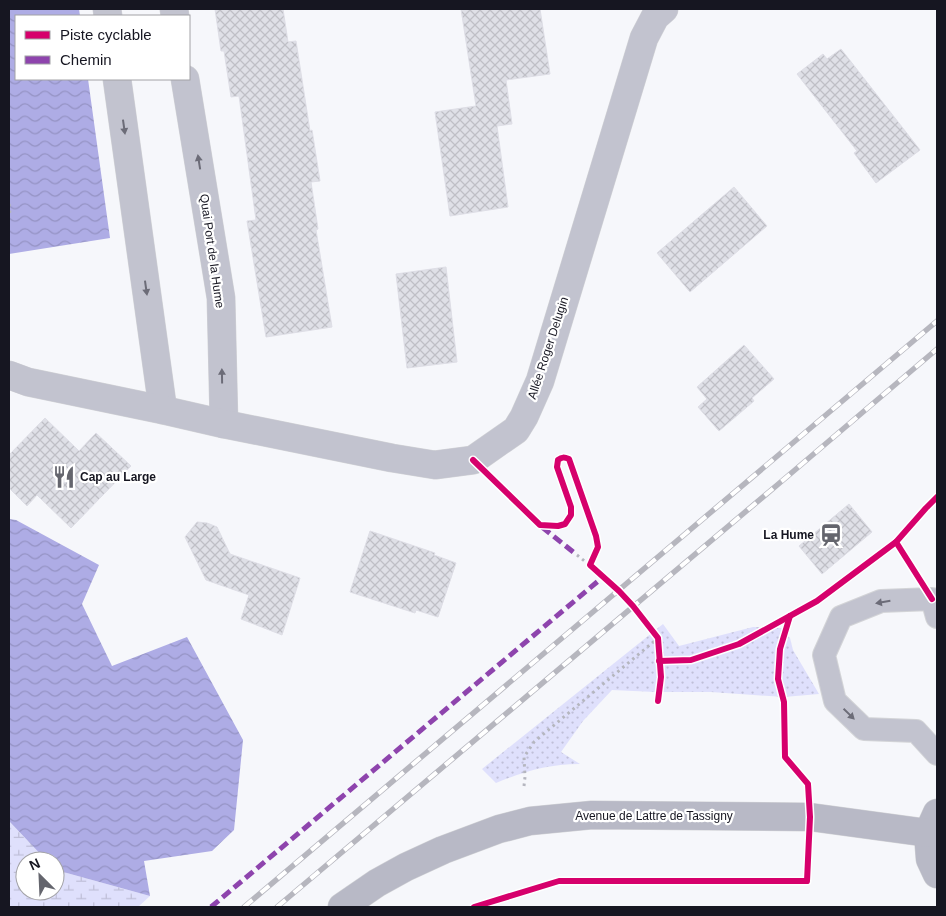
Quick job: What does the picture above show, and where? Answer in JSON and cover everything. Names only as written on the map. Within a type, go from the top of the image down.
[{"type":"main road","name":"Avenue de Lattre de Tassigny","points":[[342,907],[376,883],[436,853],[499,829],[530,821],[592,815],[810,817],[933,823]]},
{"type":"main road","points":[[933,823],[930,859],[937,874]]},
{"type":"street","name":"Allée Roger Delugin","points":[[9,375],[28,382],[392,458],[435,465],[473,460],[516,430],[540,381],[644,38],[656,11]]},
{"type":"street","points":[[117,80],[151,407]]},
{"type":"street","name":"Quai Port de la Hume","points":[[186,80],[220,298],[224,424]]},
{"type":"lane","points":[[937,617],[932,599],[881,601],[841,618],[824,655],[835,702],[864,729],[916,731],[937,754]]},
{"type":"path","points":[[9,204],[9,217]]},
{"type":"path","points":[[577,555],[587,563]]},
{"type":"path","points":[[784,702],[778,679],[780,649],[790,616]]},
{"type":"path","points":[[530,821],[523,791],[525,777],[524,757],[534,742],[658,638]]},
{"type":"path","points":[[474,907],[559,881],[806,881]]},
{"type":"green space","points":[[663,624],[679,646],[753,627],[782,628],[790,638],[793,650],[819,694],[784,697],[711,692],[612,690],[583,721],[561,752],[580,764],[558,765],[537,769],[496,783],[482,769]]},
{"type":"green space","points":[[9,821],[38,851],[15,851],[15,901],[65,901],[65,872],[150,896],[138,907],[9,907]]},
{"type":"water","points":[[9,9],[79,9],[80,15],[15,15],[15,80],[88,80],[110,238],[9,254]]},
{"type":"water","points":[[9,519],[16,520],[99,565],[82,604],[112,666],[187,637],[243,740],[234,830],[212,851],[144,861],[150,896],[65,872],[65,851],[38,851],[9,821]]},
{"type":"building","points":[[215,9],[283,9],[288,42],[296,41],[320,181],[311,182],[318,229],[316,230],[332,327],[266,337],[247,221],[256,220],[239,96],[231,97],[224,51],[221,51]]},
{"type":"building","points":[[461,9],[540,9],[550,74],[506,80],[512,124],[497,126],[508,207],[450,216],[435,112],[476,106]]},
{"type":"building","points":[[841,49],[920,150],[876,183],[854,153],[857,151],[797,74],[823,54],[827,59]]},
{"type":"building","points":[[734,187],[767,226],[690,292],[657,253]]},
{"type":"building","points":[[446,267],[457,362],[407,368],[396,274]]},
{"type":"building","points":[[744,345],[774,379],[752,398],[754,401],[719,431],[698,407],[707,399],[697,387]]},
{"type":"building","name":"Cap au Large","points":[[45,418],[79,451],[96,433],[131,466],[71,528],[37,495],[27,506],[9,488],[9,455]]},
{"type":"building","points":[[849,504],[872,532],[822,574],[799,546]]},
{"type":"building","points":[[197,522],[217,527],[230,554],[300,578],[282,635],[241,619],[249,595],[206,580],[185,537]]},
{"type":"building","points":[[370,531],[435,553],[434,555],[456,563],[438,617],[416,610],[415,613],[350,592]]},
{"type":"railway","points":[[244,907],[937,321]]},
{"type":"railway","points":[[277,907],[937,349]]},
{"type":"marked path","points":[[542,527],[577,555]]},
{"type":"marked path","points":[[211,907],[603,577]]},
{"type":"cycle path","points":[[473,460],[540,525],[558,526],[565,524],[571,515],[571,507],[557,467],[559,459],[569,459],[596,536],[598,547],[590,565],[633,606],[658,638],[661,677],[658,701]]},
{"type":"cycle path","points":[[659,661],[691,660],[739,644],[817,601],[896,542],[937,497]]},
{"type":"cycle path","points":[[896,542],[932,599]]},
{"type":"cycle path","points":[[474,907],[559,881],[807,881],[810,817],[808,784],[785,757],[784,702],[778,679],[780,649],[790,616]]},
{"type":"place","name":"Cap au Large","points":[[64,477]]},
{"type":"place","name":"La Hume","points":[[831,535]]}]
